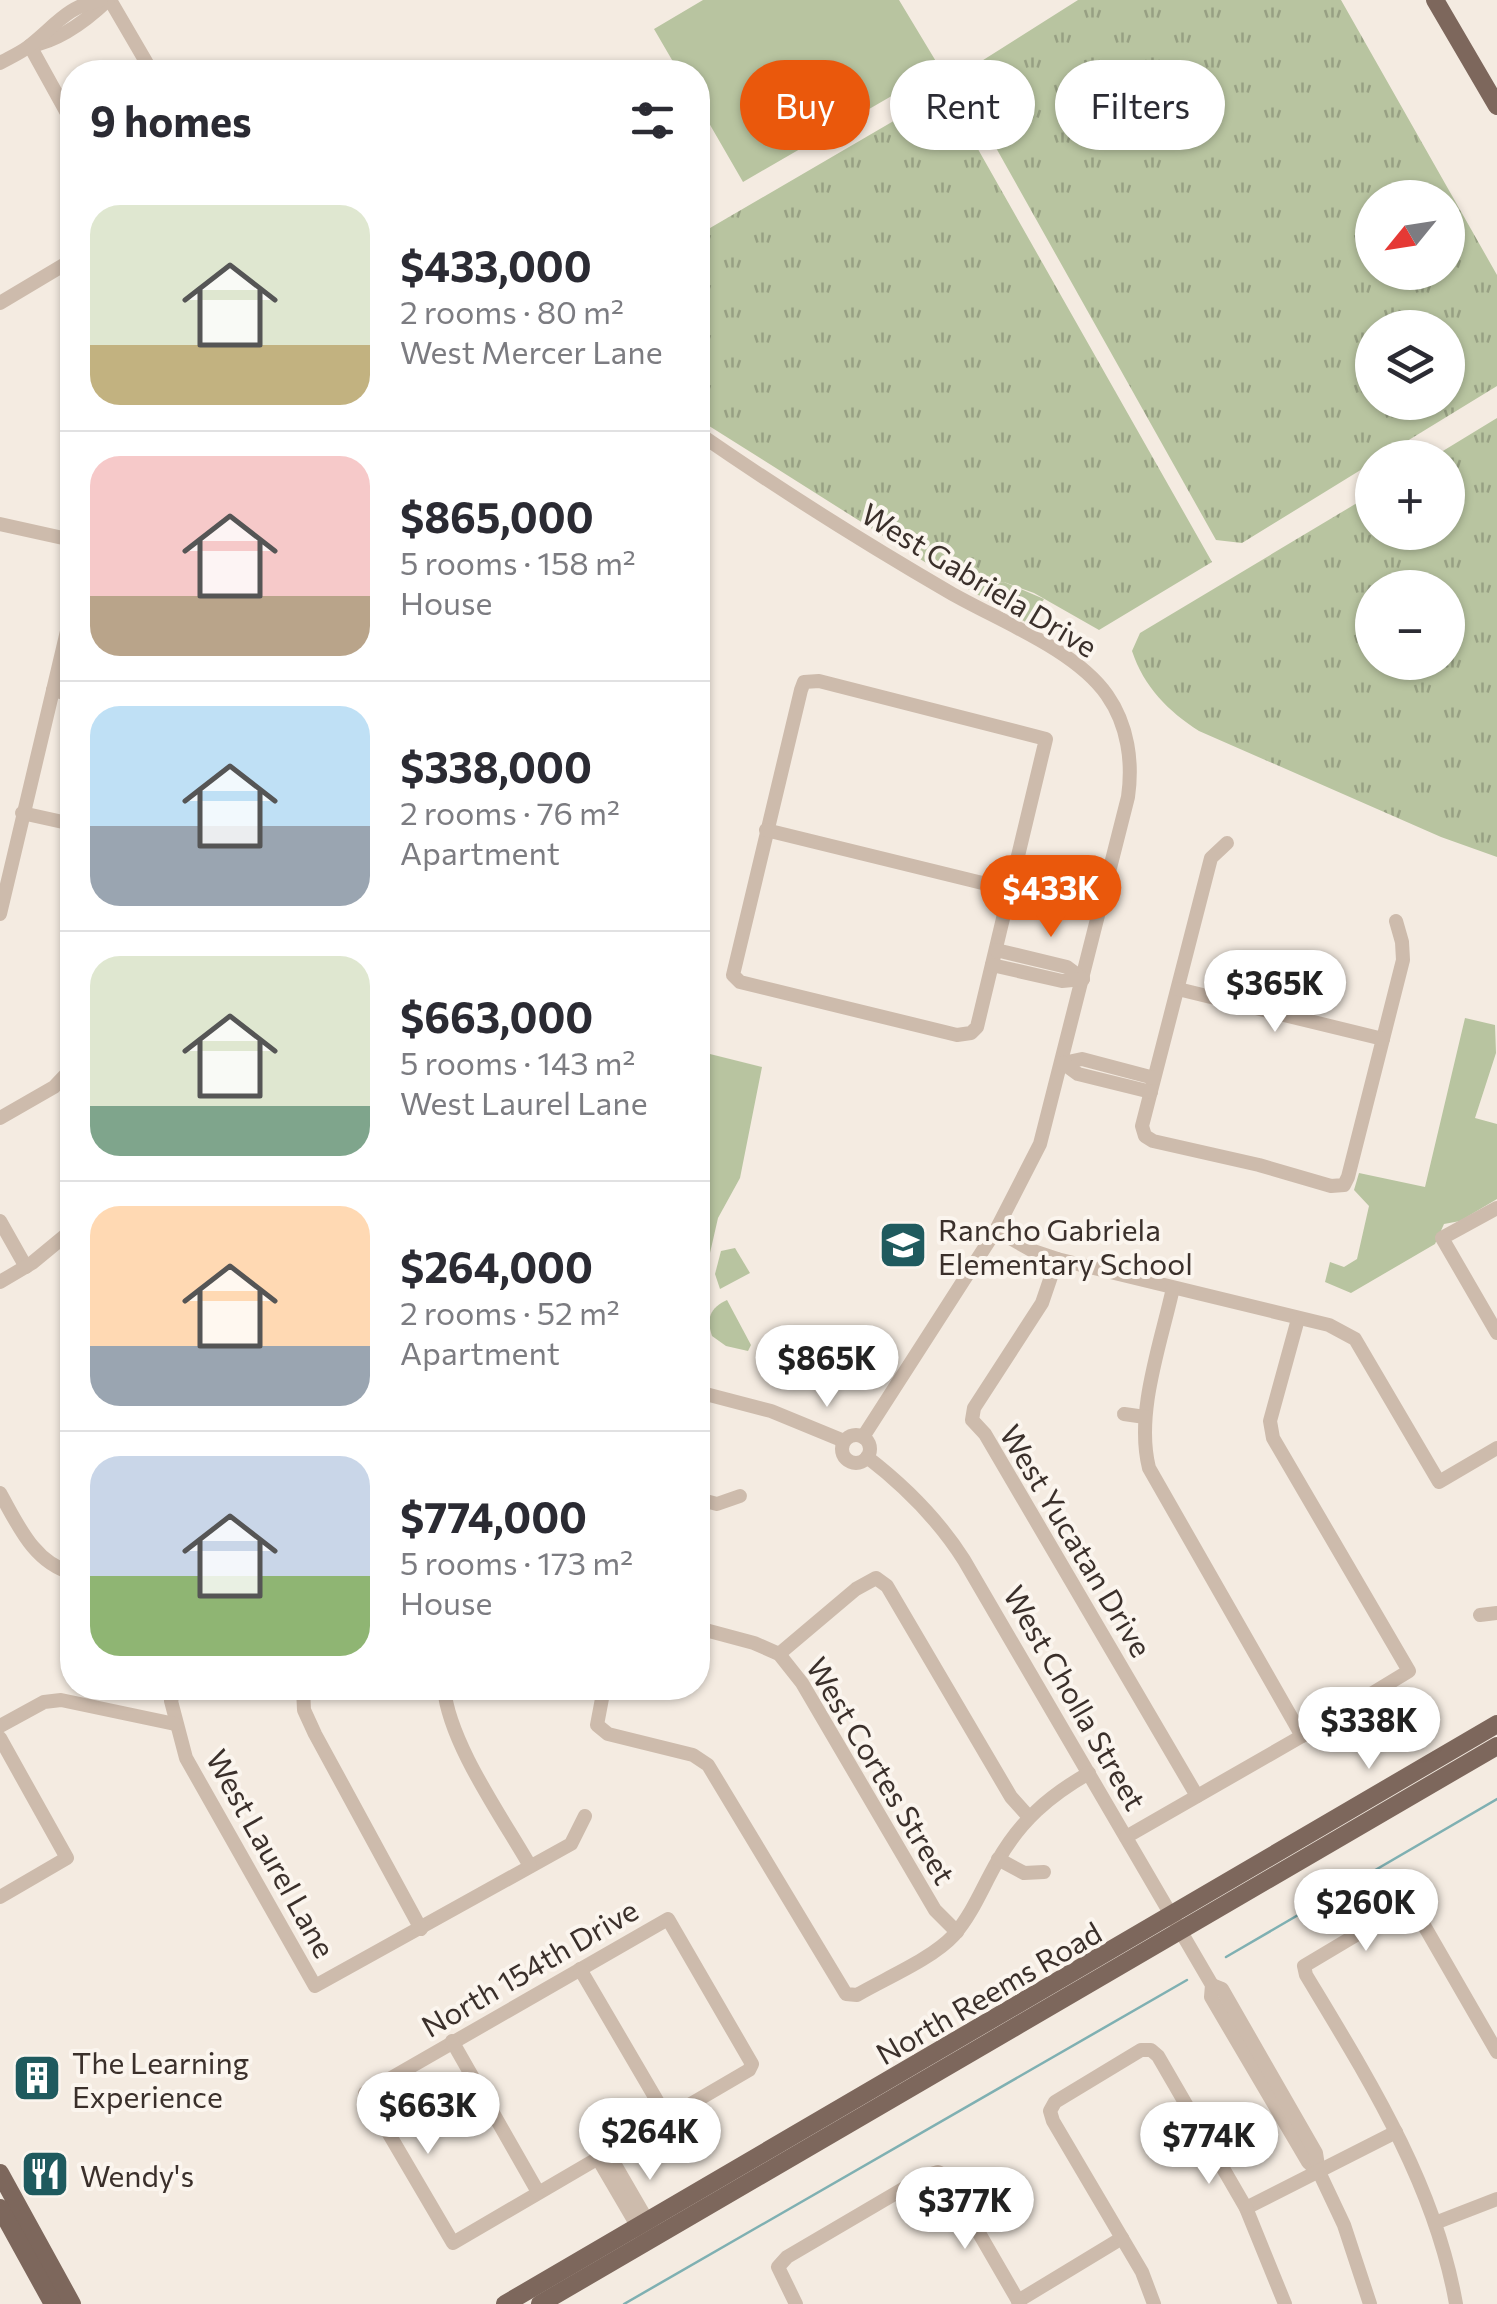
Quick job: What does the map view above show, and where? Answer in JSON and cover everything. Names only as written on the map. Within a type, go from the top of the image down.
[{"type":"main road","points":[[1435,0],[1497,106]]},
{"type":"main road","name":"North Reems Road","points":[[1176,1924],[1497,1724]]},
{"type":"main road","name":"North Reems Road","points":[[505,2304],[647,2232],[1176,1924],[1497,1746]]},
{"type":"main road","points":[[0,2173],[72,2304]]},
{"type":"main road","points":[[0,2208],[53,2304]]},
{"type":"main road","name":"North Reems Road","points":[[540,2304],[647,2232]]},
{"type":"main road","points":[[22,2246],[42,2250]]},
{"type":"street","points":[[0,63],[30,46],[46,43],[93,15],[107,0],[144,60]]},
{"type":"street","points":[[30,46],[60,100]]},
{"type":"street","points":[[0,303],[60,267]]},
{"type":"street","name":"West Gabriela Drive","points":[[710,441],[902,564],[1074,662],[1107,695],[1127,741],[1130,782],[1040,1144],[996,1230],[862,1437]]},
{"type":"street","points":[[0,524],[60,537]]},
{"type":"street","points":[[0,914],[60,661]]},
{"type":"street","points":[[819,681],[1046,740],[996,950],[976,1027],[971,1033],[957,1035],[740,982],[733,975],[766,830],[804,682],[819,681]]},
{"type":"street","points":[[53,690],[60,692]]},
{"type":"street","points":[[22,813],[60,821]]},
{"type":"street","points":[[766,830],[1011,890]]},
{"type":"street","points":[[1227,843],[1211,858],[1142,1126],[1144,1136],[1152,1142],[1259,1165],[1331,1186],[1344,1185],[1403,960],[1396,922]]},
{"type":"street","points":[[996,950],[1067,967],[1083,979]]},
{"type":"street","points":[[992,965],[1062,981],[1083,979]]},
{"type":"street","points":[[1178,989],[1383,1040]]},
{"type":"street","points":[[1063,1063],[1082,1059],[1107,1073],[1153,1085]]},
{"type":"street","points":[[0,1118],[60,1081]]},
{"type":"street","points":[[1497,1208],[1442,1238],[1497,1333]]},
{"type":"street","points":[[0,1221],[26,1267]]},
{"type":"street","points":[[996,1230],[1033,1251],[1057,1259],[1330,1326],[1355,1338],[1439,1482],[1497,1448]]},
{"type":"street","points":[[0,1282],[60,1240]]},
{"type":"street","name":"West Yucatan Drive","points":[[1057,1259],[1049,1291],[974,1408],[972,1420],[985,1434],[1196,1796]]},
{"type":"street","points":[[1173,1288],[1145,1417],[1142,1442],[1149,1468],[1302,1736]]},
{"type":"street","points":[[1126,1837],[1409,1670],[1273,1438],[1270,1422],[1298,1319]]},
{"type":"street","points":[[710,1395],[782,1414],[844,1441]]},
{"type":"street","points":[[1124,1414],[1145,1417]]},
{"type":"street","points":[[850,1436],[862,1437],[870,1448],[867,1456],[860,1462],[850,1462],[842,1451],[844,1441],[850,1436]]},
{"type":"street","name":"West Cholla Street","points":[[867,1456],[909,1491],[952,1541],[1212,1985],[1212,1996],[1308,2162],[1319,2172],[1348,2236],[1370,2304]]},
{"type":"street","points":[[0,1493],[24,1537],[43,1559],[60,1570]]},
{"type":"street","points":[[710,1502],[718,1504],[740,1496]]},
{"type":"street","points":[[779,1654],[868,1580],[876,1578],[887,1586],[1010,1797],[1028,1816]]},
{"type":"street","points":[[1480,1614],[1497,1613]]},
{"type":"street","name":"West Cortes Street","points":[[710,1631],[779,1654],[802,1684],[935,1910],[957,1932]]},
{"type":"street","points":[[0,1726],[44,1702],[61,1700],[175,1724]]},
{"type":"street","name":"West Laurel Lane","points":[[172,1700],[186,1758],[315,1986],[421,1929]]},
{"type":"street","points":[[303,1700],[315,1734],[421,1929],[571,1844],[586,1816]]},
{"type":"street","points":[[445,1700],[456,1735],[530,1866]]},
{"type":"street","points":[[602,1700],[598,1725],[608,1734],[693,1755],[708,1765],[846,1994],[857,1995],[942,1947],[957,1932],[998,1859],[1028,1816],[1055,1792],[1089,1772]]},
{"type":"street","points":[[0,1738],[65,1853]]},
{"type":"street","points":[[0,1898],[65,1853],[78,1839]]},
{"type":"street","points":[[998,1859],[1024,1873],[1044,1872]]},
{"type":"street","points":[[1456,2304],[1435,2223],[1396,2132],[1306,1976],[1304,1966],[1409,1907],[1418,1915],[1497,2052]]},
{"type":"street","name":"North 154th Drive","points":[[538,2192],[452,2243],[365,2093],[668,1920],[752,2064],[748,2070],[666,2116]]},
{"type":"street","points":[[452,2041],[538,2192],[666,2116],[580,1969]]},
{"type":"street","points":[[1154,2304],[1142,2272],[1050,2111],[1054,2102],[1141,2050],[1151,2050],[1158,2056],[1246,2208],[1286,2304]]},
{"type":"street","points":[[1246,2208],[1396,2132]]},
{"type":"street","points":[[602,2154],[647,2232]]},
{"type":"street","points":[[796,2304],[778,2267],[787,2256],[938,2172],[946,2176],[1019,2302],[1122,2238]]},
{"type":"street","points":[[1435,2223],[1497,2199]]},
{"type":"green space","points":[[703,0],[899,0],[935,60],[890,60],[890,97],[870,109],[870,60],[740,60],[740,150],[798,150],[743,182],[710,125],[710,60],[672,60],[654,29]]},
{"type":"green space","points":[[1078,0],[1341,0],[1443,180],[1355,180],[1355,290],[1465,290],[1465,219],[1497,275],[1497,386],[1465,406],[1465,310],[1355,310],[1355,420],[1441,420],[1409,440],[1355,440],[1355,473],[1242,543],[1216,540],[997,150],[1035,150],[1035,60],[983,60]]},
{"type":"green space","points":[[890,123],[890,150],[978,150],[1212,562],[1099,630],[1034,593],[1004,582],[966,588],[710,427],[710,228],[844,150],[870,150],[870,135]]},
{"type":"green space","points":[[1497,418],[1497,857],[1441,837],[1199,731],[1158,697],[1143,676],[1132,651],[1140,633],[1355,504],[1355,550],[1465,550],[1465,440],[1461,440]]},
{"type":"green space","points":[[1004,582],[1044,599],[1029,624],[966,588]]},
{"type":"green space","points":[[1465,1018],[1495,1025],[1496,1053],[1475,1118],[1497,1124],[1497,1199],[1460,1221],[1444,1224],[1435,1244],[1351,1293],[1325,1282],[1330,1262],[1344,1267],[1357,1259],[1369,1206],[1354,1190],[1359,1173],[1425,1187]]},
{"type":"green space","points":[[710,1054],[762,1067],[740,1178],[718,1218],[710,1253]]},
{"type":"green space","points":[[735,1248],[750,1273],[720,1289],[715,1274],[721,1251]]},
{"type":"green space","points":[[727,1300],[751,1345],[748,1351],[726,1346],[712,1336],[710,1319],[717,1306]]},
{"type":"waterway","points":[[1226,1957],[1497,1799]]},
{"type":"waterway","points":[[624,2304],[1187,1980]]},
{"type":"place","name":"Rancho Gabriela Elementary School","points":[[903,1245]]},
{"type":"place","name":"The Learning Experience","points":[[37,2078]]},
{"type":"place","name":"Wendy's","points":[[45,2174]]}]
